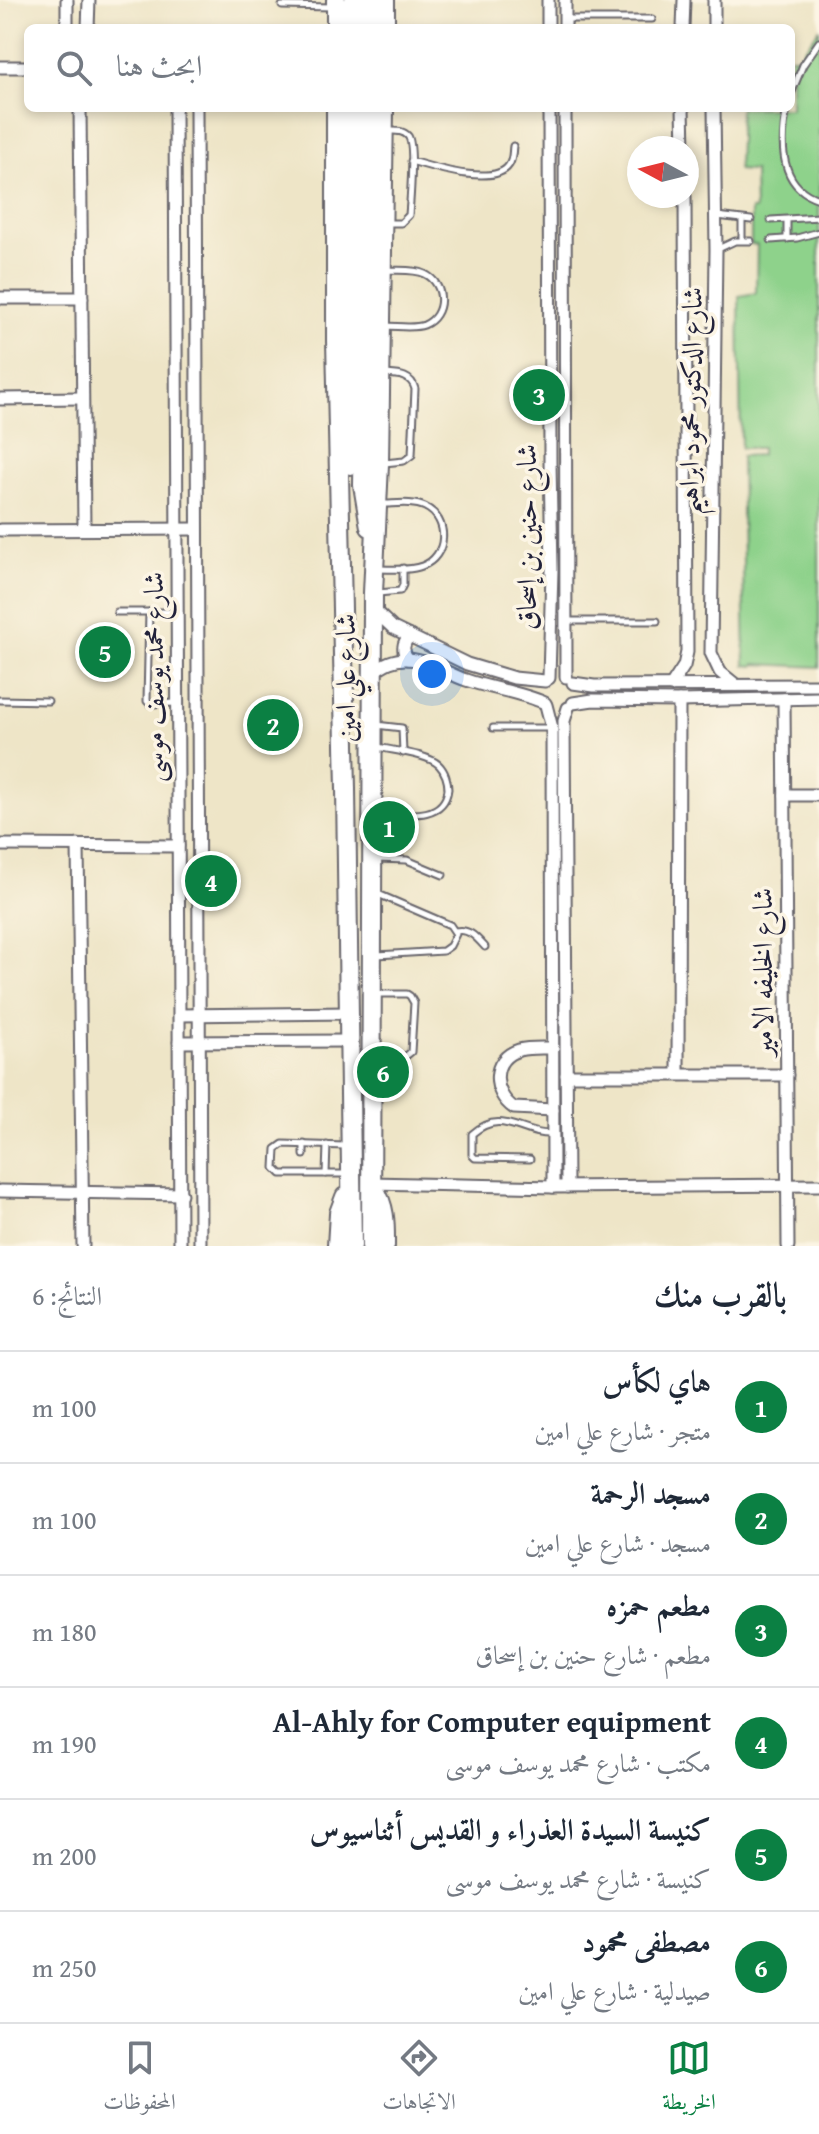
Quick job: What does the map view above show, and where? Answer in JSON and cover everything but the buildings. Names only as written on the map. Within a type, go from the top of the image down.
[{"type":"main road","points":[[354,0],[354,24]]},
{"type":"main road","points":[[370,0],[370,24]]},
{"type":"main road","points":[[385,0],[385,24]]},
{"type":"main road","points":[[336,24],[338,2]]},
{"type":"main road","name":"شارع علي امين","points":[[336,112],[336,340],[350,1146],[350,1181],[339,1213],[337,1246]]},
{"type":"main road","points":[[353,112],[360,166],[363,485],[374,546]]},
{"type":"main road","points":[[341,590],[349,540],[360,166],[368,112]]},
{"type":"main road","name":"شارع علي امين","points":[[384,112],[379,464],[373,601],[371,1183],[383,1208],[385,1246]]},
{"type":"main road","points":[[350,1181],[352,1246]]},
{"type":"main road","points":[[371,1183],[371,1246]]},
{"type":"street","points":[[67,0],[67,24]]},
{"type":"street","points":[[88,24],[89,0]]},
{"type":"street","points":[[548,0],[548,24]]},
{"type":"street","points":[[565,0],[565,24]]},
{"type":"street","points":[[683,24],[684,0]]},
{"type":"street","points":[[714,0],[714,24]]},
{"type":"street","points":[[0,67],[24,67]]},
{"type":"street","points":[[80,112],[84,529]]},
{"type":"street","name":"شارع محمد يوسف موسى","points":[[175,112],[180,1246]]},
{"type":"street","name":"شارع محمد يوسف موسى","points":[[196,112],[200,1246]]},
{"type":"street","name":"شارع حنين بن إسحاق","points":[[547,680],[552,557],[549,112]]},
{"type":"street","name":"شارع حنين بن إسحاق","points":[[565,112],[565,621],[570,680]]},
{"type":"street","points":[[683,112],[684,136]]},
{"type":"street","name":"شارع الدكتور محمود ابراهيم","points":[[711,653],[716,250],[714,112]]},
{"type":"street","name":"شارع الدكتور محمود ابراهيم","points":[[671,686],[684,666],[687,652],[685,208]]},
{"type":"street","points":[[0,298],[82,298]]},
{"type":"street","points":[[0,399],[82,398]]},
{"type":"street","points":[[0,530],[197,529]]},
{"type":"street","points":[[373,601],[393,628],[467,664],[522,679],[547,680],[561,675],[594,686],[819,685]]},
{"type":"street","points":[[408,659],[404,649],[410,636]]},
{"type":"street","points":[[687,652],[699,659],[711,653],[720,672],[736,685]]},
{"type":"street","points":[[373,672],[388,662],[419,661],[480,685],[522,695],[557,710],[588,700],[819,698]]},
{"type":"street","points":[[547,680],[541,692],[552,728],[553,1187]]},
{"type":"street","points":[[567,1187],[564,721],[576,696],[570,680]]},
{"type":"street","name":"شارع الخليفه الامير","points":[[784,699],[788,1246]]},
{"type":"street","points":[[678,1074],[679,701]]},
{"type":"street","points":[[785,795],[819,795]]},
{"type":"street","points":[[0,845],[178,846]]},
{"type":"street","points":[[78,845],[83,1246]]},
{"type":"street","points":[[180,1015],[349,1013]]},
{"type":"street","points":[[179,1042],[349,1041]]},
{"type":"street","points":[[553,1048],[518,1050],[504,1061],[497,1078],[501,1095],[514,1108],[553,1110]]},
{"type":"street","points":[[566,1075],[787,1075]]},
{"type":"street","points":[[553,1153],[561,1159],[567,1153]]},
{"type":"street","points":[[371,1183],[553,1187],[819,1185]]},
{"type":"street","points":[[0,1191],[181,1194]]},
{"type":"lane","points":[[282,6],[338,2]]},
{"type":"lane","points":[[565,24],[652,19]]},
{"type":"lane","points":[[795,84],[803,65],[819,42]]},
{"type":"lane","points":[[786,112],[783,139],[786,167],[796,185],[819,199]]},
{"type":"lane","points":[[382,223],[401,223],[409,215],[411,161],[407,135],[384,131]]},
{"type":"lane","points":[[411,161],[455,173],[495,173],[503,171],[510,164],[513,146]]},
{"type":"lane","points":[[715,216],[751,220]]},
{"type":"lane","points":[[771,220],[819,217]]},
{"type":"lane","points":[[787,220],[787,239]]},
{"type":"lane","points":[[742,221],[742,240]]},
{"type":"lane","points":[[771,240],[819,232]]},
{"type":"lane","points":[[716,250],[728,243],[751,241]]},
{"type":"lane","points":[[381,325],[420,327],[431,321],[442,301],[440,289],[423,272],[382,270]]},
{"type":"lane","points":[[379,464],[404,461],[412,455],[415,389],[407,377],[380,374]]},
{"type":"lane","points":[[374,569],[421,567],[432,561],[440,550],[443,538],[442,525],[435,514],[424,507],[378,504]]},
{"type":"lane","points":[[373,601],[400,591],[403,568]]},
{"type":"lane","points":[[117,612],[177,612]]},
{"type":"lane","points":[[149,612],[147,701],[150,704],[177,703]]},
{"type":"lane","points":[[565,621],[657,621]]},
{"type":"lane","points":[[0,700],[48,701]]},
{"type":"lane","points":[[373,725],[402,728],[403,753]]},
{"type":"lane","points":[[493,728],[552,728]]},
{"type":"lane","points":[[372,812],[426,814],[445,799],[448,787],[446,775],[439,765],[429,759],[373,746]]},
{"type":"lane","points":[[372,859],[407,860],[443,875]]},
{"type":"lane","points":[[372,891],[450,925],[455,931],[450,946],[443,951],[372,956]]},
{"type":"lane","points":[[455,931],[471,932],[485,947]]},
{"type":"lane","points":[[371,1056],[406,1056],[411,1052],[414,1003],[407,994],[372,994]]},
{"type":"lane","points":[[530,1159],[475,1158],[472,1155],[472,1134],[488,1124],[501,1122],[537,1134],[553,1134]]},
{"type":"lane","points":[[350,1146],[280,1144],[276,1149],[275,1168],[281,1174],[326,1174],[350,1181]]},
{"type":"lane","points":[[304,1144],[304,1155]]},
{"type":"lane","points":[[326,1174],[327,1145]]},
{"type":"green space","points":[[819,30],[819,667],[754,666],[745,665],[741,456],[761,455],[761,448],[741,448],[739,296],[756,293],[757,245],[751,244],[751,210],[755,210],[754,171],[738,170],[740,112],[795,112],[795,57]]},
{"type":"place","name":"مطعم حمزه","points":[[539,395]]},
{"type":"place","name":"كنيسة السيدة العذراء و القديس أثناسيوس","points":[[105,652]]},
{"type":"place","name":"مسجد الرحمة","points":[[273,725]]},
{"type":"place","name":"هاي لكأس","points":[[389,827]]},
{"type":"place","name":"Al-Ahly for Computer equipment","points":[[211,881]]},
{"type":"place","name":"مصطفى محمود","points":[[383,1072]]}]
